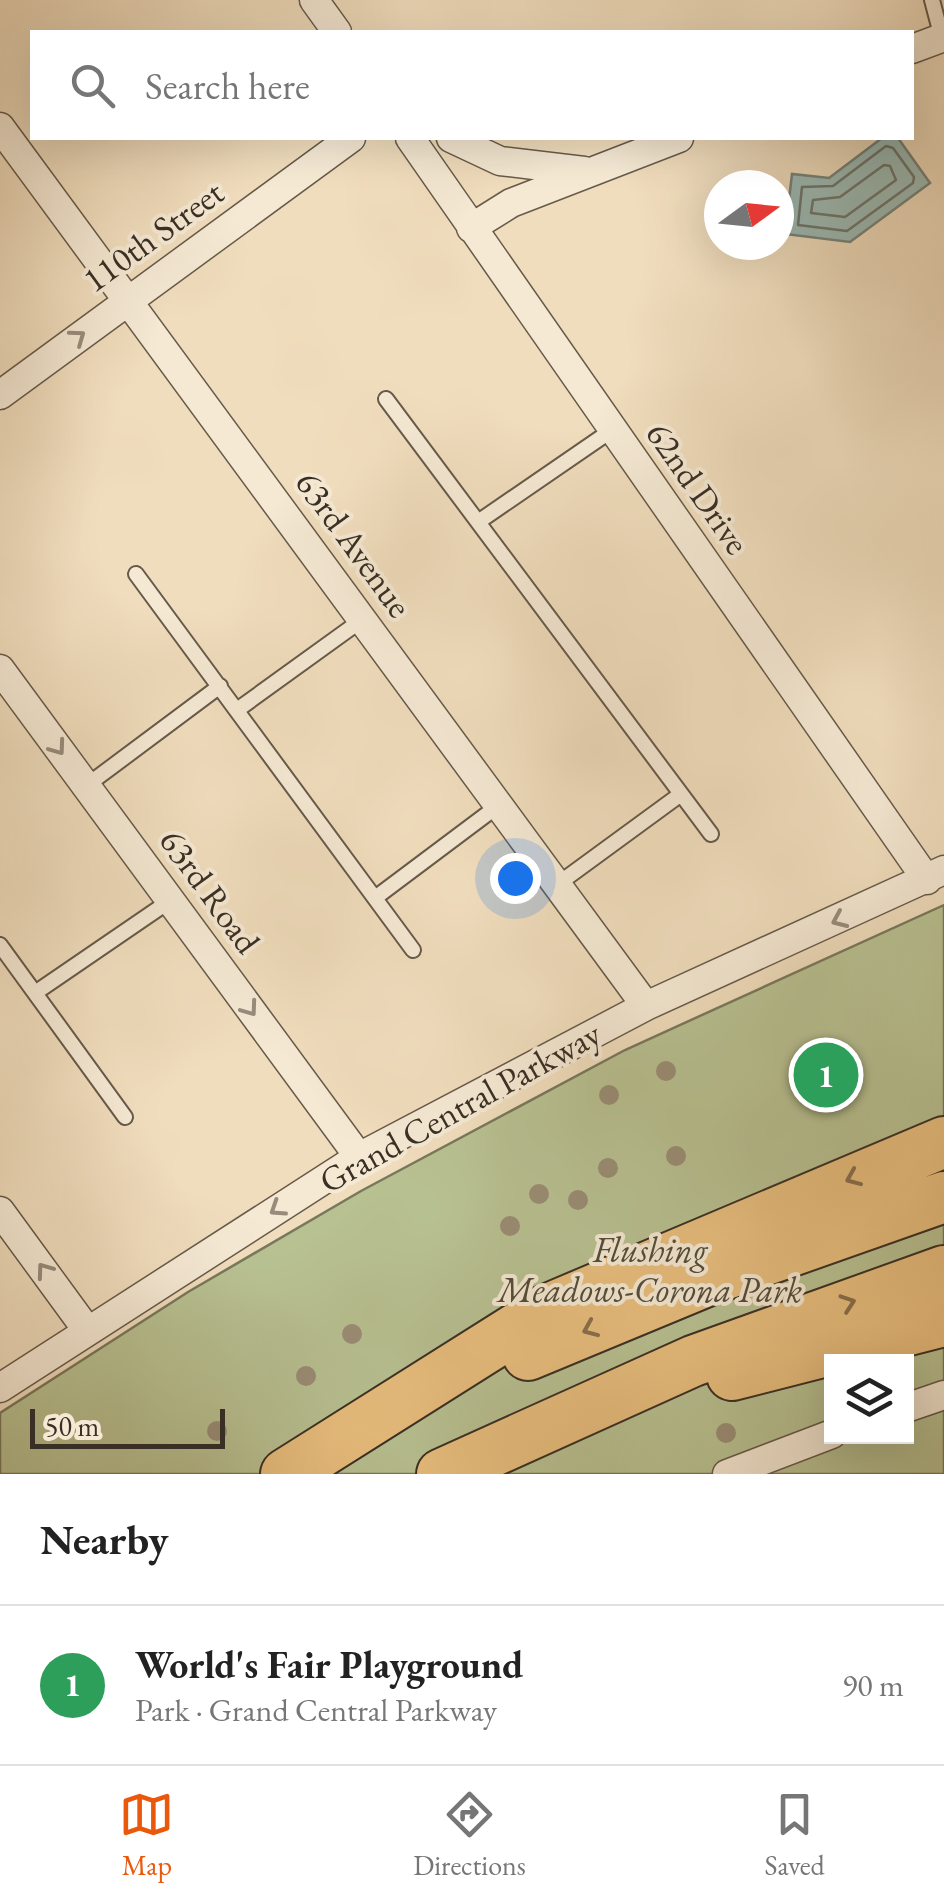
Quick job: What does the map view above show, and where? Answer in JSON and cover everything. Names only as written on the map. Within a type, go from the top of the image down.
[{"type":"highway","points":[[287,1474],[546,1310],[755,1218],[944,1142]]},
{"type":"highway","points":[[287,1474],[446,1394],[619,1316],[944,1197]]},
{"type":"highway","points":[[442,1474],[562,1417],[722,1350],[944,1271]]},
{"type":"highway","points":[[562,1417],[944,1321]]},
{"type":"street","points":[[314,0],[335,30]]},
{"type":"street","points":[[914,49],[943,37]]},
{"type":"street","name":"63rd Avenue","points":[[0,127],[646,1006]]},
{"type":"street","name":"110th Street","points":[[0,395],[348,140]]},
{"type":"street","name":"62nd Drive","points":[[411,140],[612,430],[936,875]]},
{"type":"street","points":[[455,140],[500,161],[590,171]]},
{"type":"street","points":[[470,228],[511,203],[674,140]]},
{"type":"street","name":"63rd Road","points":[[0,669],[359,1157]]},
{"type":"street","name":"Grand Central Parkway","points":[[0,1388],[359,1157],[646,1006],[936,875]]},
{"type":"street","points":[[0,1210],[88,1330]]},
{"type":"street","points":[[914,1405],[944,1395]]},
{"type":"street","points":[[727,1474],[824,1437]]},
{"type":"lane","points":[[932,0],[943,37]]},
{"type":"lane","points":[[386,399],[711,834]]},
{"type":"lane","points":[[478,522],[612,430]]},
{"type":"lane","points":[[136,574],[413,950]]},
{"type":"lane","points":[[237,710],[362,620]]},
{"type":"lane","points":[[86,786],[220,686]]},
{"type":"lane","points":[[558,884],[681,794]]},
{"type":"lane","points":[[375,898],[499,805]]},
{"type":"lane","points":[[35,993],[170,900]]},
{"type":"lane","points":[[0,945],[125,1117]]},
{"type":"green space","name":"Flushing Meadows-Corona Park","points":[[944,905],[944,1474],[0,1474],[0,1413],[188,1292],[361,1191],[625,1050]]},
{"type":"water","points":[[879,140],[899,140],[930,183],[850,242],[794,235],[794,174],[829,178]]},
{"type":"place","name":"World's Fair Playground","points":[[826,1075]]}]
